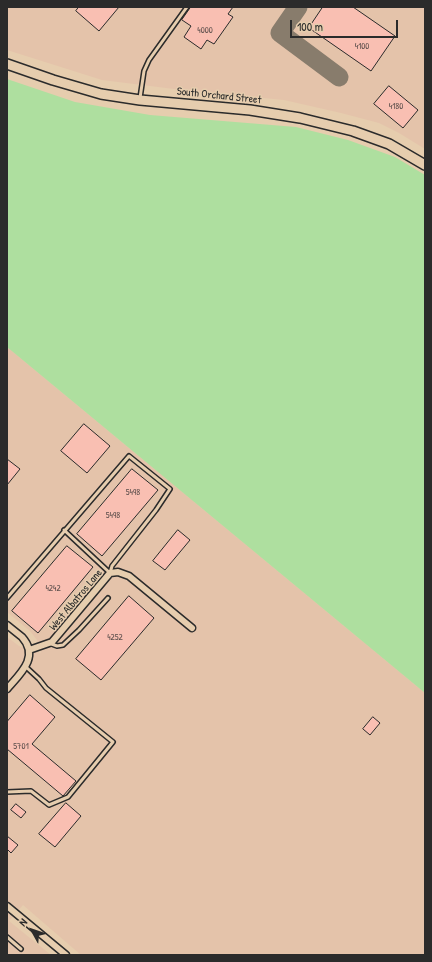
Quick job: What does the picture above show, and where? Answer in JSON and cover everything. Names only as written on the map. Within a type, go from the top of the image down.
[{"type":"main road","name":"South Orchard Street","points":[[7,64],[53,80],[101,94],[140,100],[250,110],[300,118],[352,130],[389,144],[425,165]]},
{"type":"street","name":"West Albatros Lane","points":[[29,650],[52,642],[110,574],[118,572],[129,576],[192,628]]},
{"type":"street","points":[[7,625],[22,638],[29,650],[29,659],[26,667],[7,689]]},
{"type":"street","points":[[7,906],[66,955]]},
{"type":"lane","points":[[140,100],[144,71],[149,60],[187,7]]},
{"type":"lane","points":[[7,598],[64,530],[129,456],[170,490],[112,566],[110,574],[64,530]]},
{"type":"lane","points":[[49,644],[57,646],[63,645],[108,598]]},
{"type":"lane","points":[[7,792],[31,790],[48,806],[68,797],[113,742],[46,688],[26,667]]},
{"type":"lane","points":[[7,937],[22,949]]},
{"type":"shaded area","points":[[7,7],[425,7],[425,149],[379,123],[341,113],[284,100],[182,90],[102,80],[7,50]]},
{"type":"shaded area","points":[[7,347],[425,693],[425,955],[81,955],[23,905],[9,921],[51,955],[7,955],[7,637],[19,646],[41,653],[37,640],[30,631],[7,612]]},
{"type":"green space","points":[[7,79],[75,102],[150,115],[296,127],[348,140],[395,157],[425,175],[425,693],[7,347]]},
{"type":"building","points":[[79,7],[119,7],[99,31],[76,11]]},
{"type":"building","points":[[191,7],[233,7],[228,14],[233,17],[214,44],[207,40],[201,49],[184,37],[191,26],[182,20]]},
{"type":"building","points":[[323,7],[353,7],[395,36],[371,71],[309,28]]},
{"type":"building","points":[[389,86],[418,110],[403,128],[374,104]]},
{"type":"building","points":[[84,424],[110,446],[87,473],[61,451]]},
{"type":"building","points":[[7,459],[20,469],[7,485]]},
{"type":"building","points":[[132,469],[158,490],[102,556],[77,534]]},
{"type":"building","points":[[178,530],[190,540],[165,570],[153,561]]},
{"type":"building","points":[[67,546],[93,567],[38,633],[12,611]]},
{"type":"building","points":[[129,596],[154,618],[101,680],[76,659]]},
{"type":"building","points":[[30,695],[55,717],[32,744],[76,781],[63,796],[7,749],[7,722]]},
{"type":"building","points":[[373,717],[380,723],[370,735],[363,729]]},
{"type":"building","points":[[66,803],[81,816],[55,847],[39,834]]},
{"type":"building","points":[[16,804],[26,812],[21,818],[11,810]]},
{"type":"building","points":[[7,836],[18,845],[11,853],[7,849]]},
{"type":"taxiway","points":[[298,7],[280,33],[339,77]]}]
